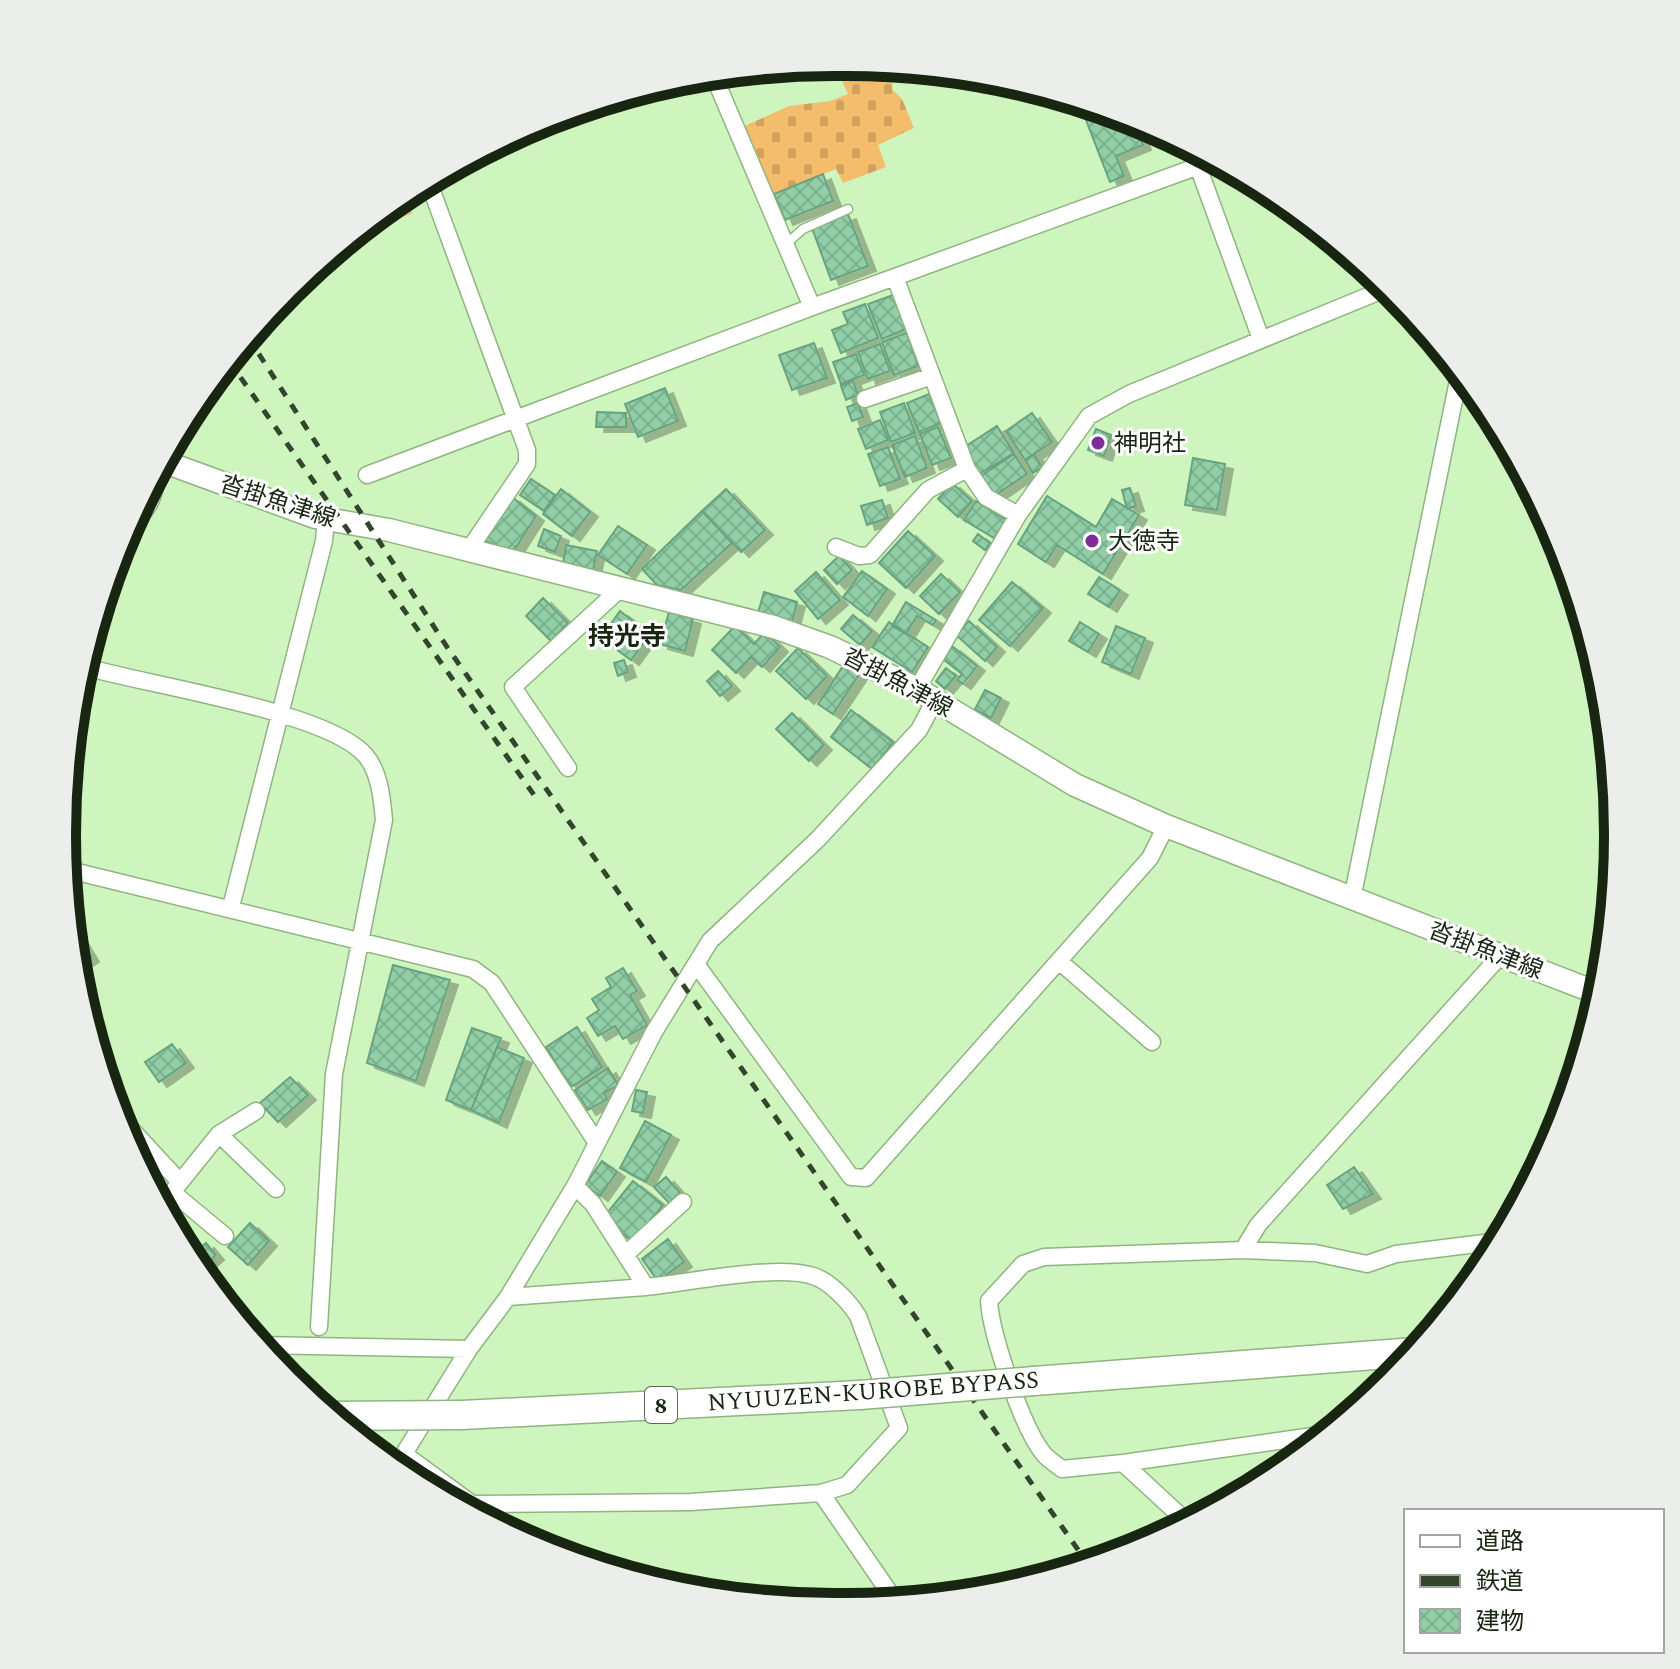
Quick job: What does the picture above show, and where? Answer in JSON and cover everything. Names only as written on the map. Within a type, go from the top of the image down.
[{"type":"highway","name":"NYUUZEN-KUROBE BYPASS","points":[[348,1416],[462,1415],[860,1395],[1399,1353]]},
{"type":"main road","name":"沓掛魚津線","points":[[171,467],[326,519],[774,627],[830,647],[926,695],[1075,785],[1166,826],[1587,989]]},
{"type":"street","points":[[718,85],[812,307]]},
{"type":"street","points":[[1197,163],[1261,339]]},
{"type":"street","points":[[367,475],[812,307],[1201,165]]},
{"type":"street","points":[[432,192],[527,450],[527,464],[468,551]]},
{"type":"street","points":[[895,277],[967,469],[986,497],[1018,515]]},
{"type":"street","points":[[402,1457],[469,1349],[508,1297],[575,1186],[654,1032],[710,941],[818,839],[919,730],[926,695],[1018,515],[1089,416],[1129,394],[1376,293]]},
{"type":"street","points":[[865,399],[932,376]]},
{"type":"street","points":[[1352,899],[1457,387]]},
{"type":"street","points":[[836,547],[859,556],[870,555],[928,490],[967,469]]},
{"type":"street","points":[[231,907],[324,541],[326,519]]},
{"type":"street","points":[[568,768],[513,687],[620,589]]},
{"type":"street","points":[[95,669],[281,714],[333,733],[366,756],[381,790],[384,820],[334,1074],[319,1327]]},
{"type":"street","points":[[696,964],[851,1177],[866,1178],[1150,858],[1166,826]]},
{"type":"street","points":[[78,872],[231,907],[473,969],[484,975],[597,1143]]},
{"type":"street","points":[[1243,1250],[1258,1225],[1500,956]]},
{"type":"street","points":[[1059,961],[1152,1042]]},
{"type":"street","points":[[171,1193],[219,1134],[256,1111]]},
{"type":"street","points":[[219,1134],[276,1189]]},
{"type":"street","points":[[140,1139],[147,1146],[171,1193],[225,1236]]},
{"type":"street","points":[[575,1186],[593,1204],[646,1287]]},
{"type":"street","points":[[626,1254],[683,1202]]},
{"type":"street","points":[[1306,1437],[1062,1469],[1043,1454],[1031,1432],[991,1324],[989,1301],[1023,1264],[1044,1257],[1243,1250],[1315,1253],[1367,1264],[1396,1254],[1484,1243]]},
{"type":"street","points":[[479,1504],[691,1502],[821,1493],[847,1485],[899,1428],[858,1316],[850,1303],[816,1276],[792,1271],[646,1287],[508,1297]]},
{"type":"street","points":[[274,1345],[469,1349]]},
{"type":"street","points":[[1123,1463],[1180,1516]]},
{"type":"street","points":[[821,1493],[889,1591]]},
{"type":"lane","points":[[786,245],[803,229],[848,209]]},
{"type":"green space","points":[[840,76],[893,78],[892,89],[902,99],[914,128],[878,145],[886,167],[843,183],[836,169],[774,194],[745,126],[789,106],[830,101],[848,94]]},
{"type":"green space","points":[[414,203],[411,214],[390,221]]},
{"type":"building","points":[[1084,114],[1139,135],[1143,145],[1116,156],[1124,176],[1110,182]]},
{"type":"building","points":[[823,174],[833,201],[785,220],[774,194]]},
{"type":"building","points":[[848,214],[868,266],[831,280],[812,228]]},
{"type":"building","points":[[893,295],[906,329],[882,339],[868,304]]},
{"type":"building","points":[[865,304],[878,338],[841,353],[832,330],[848,324],[843,312]]},
{"type":"building","points":[[907,333],[918,366],[894,375],[882,342]]},
{"type":"building","points":[[814,343],[827,378],[792,390],[779,355]]},
{"type":"building","points":[[880,344],[890,371],[868,379],[858,352]]},
{"type":"building","points":[[856,354],[864,375],[841,384],[833,362]]},
{"type":"building","points":[[853,381],[858,395],[846,400],[841,386]]},
{"type":"building","points":[[665,388],[678,421],[638,437],[625,404]]},
{"type":"building","points":[[929,394],[941,423],[919,432],[907,403]]},
{"type":"building","points":[[858,403],[863,417],[852,421],[847,407]]},
{"type":"building","points":[[904,403],[915,433],[891,442],[880,412]]},
{"type":"building","points":[[597,412],[626,413],[626,427],[596,427]]},
{"type":"building","points":[[1032,413],[1052,442],[1025,460],[1006,431]]},
{"type":"building","points":[[880,420],[888,440],[866,449],[858,429]]},
{"type":"building","points":[[997,426],[1014,453],[979,474],[963,448]]},
{"type":"building","points":[[938,427],[951,458],[932,465],[920,434]]},
{"type":"building","points":[[1096,429],[1111,435],[1104,456],[1088,450]]},
{"type":"building","points":[[915,436],[927,468],[905,477],[892,445]]},
{"type":"building","points":[[888,447],[900,479],[880,486],[868,454]]},
{"type":"building","points":[[1014,454],[1027,474],[994,496],[981,476]]},
{"type":"building","points":[[1034,454],[1042,467],[1033,473],[1025,460]]},
{"type":"building","points":[[1193,458],[1225,464],[1217,510],[1185,505]]},
{"type":"building","points":[[531,479],[555,495],[544,511],[520,495]]},
{"type":"building","points":[[952,483],[972,501],[958,517],[938,499]]},
{"type":"building","points":[[1130,488],[1136,506],[1127,509],[1122,490]]},
{"type":"building","points":[[561,489],[590,512],[572,536],[543,514]]},
{"type":"building","points":[[726,489],[765,530],[741,552],[702,511]]},
{"type":"building","points":[[1047,496],[1096,527],[1112,499],[1139,515],[1103,574],[1057,545],[1046,562],[1018,544]]},
{"type":"building","points":[[512,497],[536,516],[513,552],[483,540]]},
{"type":"building","points":[[882,500],[888,518],[867,525],[861,506]]},
{"type":"building","points":[[976,501],[1006,520],[994,538],[964,520]]},
{"type":"building","points":[[702,511],[732,543],[681,590],[657,585],[642,569]]},
{"type":"building","points":[[618,526],[647,545],[627,574],[598,555]]},
{"type":"building","points":[[544,529],[561,536],[555,552],[538,546]]},
{"type":"building","points":[[908,531],[935,556],[906,588],[879,563]]},
{"type":"building","points":[[978,534],[990,543],[985,550],[973,541]]},
{"type":"building","points":[[566,545],[597,551],[593,570],[563,564]]},
{"type":"building","points":[[839,556],[852,570],[837,584],[824,570]]},
{"type":"building","points":[[862,571],[887,589],[868,616],[843,597]]},
{"type":"building","points":[[816,572],[840,600],[818,619],[795,591]]},
{"type":"building","points":[[941,574],[960,592],[939,614],[920,596]]},
{"type":"building","points":[[1099,577],[1120,590],[1109,607],[1088,594]]},
{"type":"building","points":[[1012,582],[1043,608],[1010,646],[979,620]]},
{"type":"building","points":[[764,592],[797,602],[792,622],[758,613]]},
{"type":"building","points":[[543,598],[568,623],[551,641],[526,616]]},
{"type":"building","points":[[906,602],[936,620],[933,625],[917,616],[906,634],[892,626]]},
{"type":"building","points":[[620,611],[650,634],[631,660],[601,638]]},
{"type":"building","points":[[669,612],[693,619],[685,651],[660,644]]},
{"type":"building","points":[[853,615],[872,631],[860,645],[841,629]]},
{"type":"building","points":[[969,621],[997,647],[985,661],[956,635]]},
{"type":"building","points":[[889,622],[928,647],[912,672],[872,647]]},
{"type":"building","points":[[1080,622],[1099,634],[1088,652],[1069,641]]},
{"type":"building","points":[[735,626],[754,644],[765,632],[780,647],[762,667],[751,657],[736,673],[712,650]]},
{"type":"building","points":[[1116,626],[1145,638],[1131,674],[1102,662]]},
{"type":"building","points":[[952,646],[977,666],[963,684],[957,680],[962,674],[943,659]]},
{"type":"building","points":[[798,648],[827,676],[806,699],[776,671]]},
{"type":"building","points":[[624,660],[628,672],[618,676],[614,663]]},
{"type":"building","points":[[845,663],[860,673],[833,714],[818,704]]},
{"type":"building","points":[[946,668],[956,676],[945,689],[936,681]]},
{"type":"building","points":[[718,671],[732,686],[720,696],[707,681]]},
{"type":"building","points":[[985,690],[1001,698],[991,718],[975,709]]},
{"type":"building","points":[[851,710],[893,742],[872,769],[831,737]]},
{"type":"building","points":[[792,713],[824,745],[809,761],[776,729]]},
{"type":"building","points":[[393,965],[450,980],[416,1081],[367,1063]]},
{"type":"building","points":[[623,968],[637,991],[630,995],[647,1025],[623,1039],[615,1026],[598,1036],[587,1018],[599,1010],[592,999],[611,987],[606,978]]},
{"type":"building","points":[[577,1027],[602,1067],[571,1087],[546,1047]]},
{"type":"building","points":[[472,1028],[501,1038],[471,1110],[446,1100]]},
{"type":"building","points":[[172,1044],[186,1063],[159,1082],[145,1062]]},
{"type":"building","points":[[497,1047],[524,1058],[499,1123],[471,1110]]},
{"type":"building","points":[[608,1068],[618,1085],[604,1093],[607,1099],[588,1110],[575,1090]]},
{"type":"building","points":[[290,1077],[308,1095],[278,1122],[260,1103]]},
{"type":"building","points":[[636,1090],[647,1092],[643,1113],[632,1111]]},
{"type":"building","points":[[645,1121],[671,1135],[646,1182],[620,1168]]},
{"type":"building","points":[[602,1161],[617,1172],[600,1196],[585,1185]]},
{"type":"building","points":[[1354,1167],[1373,1194],[1343,1209],[1327,1185]]},
{"type":"building","points":[[666,1177],[682,1195],[671,1205],[654,1187]]},
{"type":"building","points":[[633,1181],[663,1205],[633,1242],[603,1218]]},
{"type":"building","points":[[250,1223],[269,1241],[248,1265],[228,1247]]},
{"type":"building","points":[[668,1239],[684,1262],[658,1281],[642,1259]]},
{"type":"building","points":[[206,1243],[216,1255],[208,1262],[200,1249]]},
{"type":"railway","points":[[254,346],[447,647],[1082,1555]]},
{"type":"railway","points":[[235,370],[534,795]]},
{"type":"place","name":"神明社","points":[[1098,443]]},
{"type":"place","name":"大徳寺","points":[[1092,541]]},
{"type":"district","name":"持光寺","points":[[627,636]]}]
